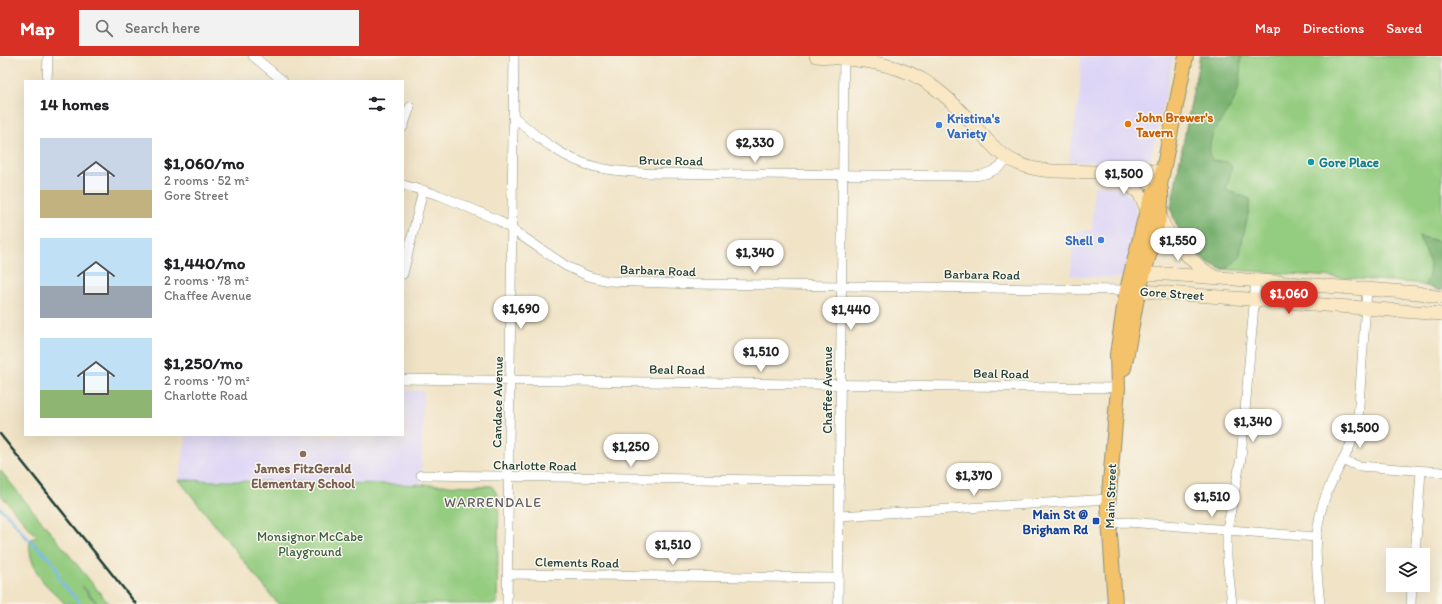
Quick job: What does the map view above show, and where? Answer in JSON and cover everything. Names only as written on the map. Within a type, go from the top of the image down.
[{"type":"main road","name":"Main Street","points":[[1133,290],[1143,276],[1153,212],[1154,192],[1161,179],[1186,56]]},
{"type":"main road","name":"Main Street","points":[[1115,604],[1108,523],[1118,388],[1128,348],[1133,290],[1153,212]]},
{"type":"street","points":[[47,80],[48,56]]},
{"type":"street","points":[[253,56],[282,80]]},
{"type":"street","name":"Candace Avenue","points":[[507,604],[514,56]]},
{"type":"street","points":[[816,56],[844,57],[877,63],[902,69],[922,79],[954,104],[982,135],[1008,159],[1025,168],[1035,170],[1112,173],[1161,179]]},
{"type":"street","name":"Chaffee Avenue","points":[[838,604],[844,57]]},
{"type":"street","points":[[404,124],[410,107]]},
{"type":"street","name":"Bruce Road","points":[[513,116],[532,132],[577,161],[613,171],[842,175],[982,175],[997,170],[1008,159]]},
{"type":"street","points":[[1112,173],[1136,190],[1189,256],[1200,268],[1216,278]]},
{"type":"street","name":"Barbara Road","points":[[404,185],[423,190],[491,217],[511,228],[566,266],[601,280],[630,283],[1133,290]]},
{"type":"street","points":[[404,270],[423,190]]},
{"type":"street","name":"Gore Street","points":[[1143,276],[1161,274],[1367,289],[1427,294],[1442,298]]},
{"type":"street","points":[[1232,604],[1227,553],[1227,530],[1241,458],[1256,281]]},
{"type":"street","points":[[1320,604],[1316,562],[1316,537],[1326,496],[1352,443],[1356,427],[1367,289]]},
{"type":"street","name":"Gore Street","points":[[1133,290],[1442,314]]},
{"type":"street","name":"Beal Road","points":[[404,379],[1118,388]]},
{"type":"street","points":[[1343,461],[1359,466],[1442,472]]},
{"type":"street","points":[[1416,548],[1421,471]]},
{"type":"street","name":"Charlotte Road","points":[[421,475],[509,478],[840,481]]},
{"type":"street","points":[[839,516],[1109,499]]},
{"type":"street","points":[[1108,523],[1128,522],[1316,537]]},
{"type":"street","name":"Clements Road","points":[[508,574],[838,578]]},
{"type":"street","points":[[1411,604],[1412,592]]},
{"type":"shaded area","points":[[1081,56],[1174,56],[1151,157],[1140,161],[1069,162],[1080,90]]},
{"type":"shaded area","points":[[1108,185],[1129,194],[1136,209],[1134,235],[1124,275],[1121,277],[1111,278],[1071,275],[1073,231],[1092,230],[1094,186]]},
{"type":"shaded area","name":"James FitzGerald Elementary School","points":[[404,390],[423,391],[421,484],[179,480],[187,436],[404,436]]},
{"type":"green space","name":"Gore Place","points":[[1200,56],[1442,56],[1442,291],[1415,283],[1221,269],[1212,265],[1196,252],[1188,244],[1177,226],[1171,207]]},
{"type":"green space","points":[[1200,56],[1241,56],[1238,90],[1235,99],[1214,133],[1210,151],[1212,160],[1227,162],[1232,167],[1226,190],[1250,199],[1240,257],[1227,269],[1217,267],[1208,262],[1191,247],[1173,217],[1171,207]]},
{"type":"green space","points":[[1418,236],[1442,242],[1442,291],[1425,285],[1430,266],[1427,254]]},
{"type":"green space","points":[[0,470],[109,604],[98,604],[83,586],[82,587],[97,604],[65,604],[41,579],[33,563],[29,547],[31,539],[37,537],[0,494]]},
{"type":"green space","name":"Monsignor McCabe Playground","points":[[179,480],[492,486],[499,497],[497,604],[278,604]]},
{"type":"waterway","points":[[0,508],[11,518],[24,535],[52,561],[56,567],[59,579],[80,604]]},
{"type":"railway","points":[[0,434],[136,604]]},
{"type":"place","name":"John Brewer's Tavern","points":[[1128,124]]},
{"type":"place","name":"Kristina's Variety","points":[[939,125]]},
{"type":"place","name":"Gore Place","points":[[1311,162]]},
{"type":"place","name":"Shell","points":[[1101,240]]},
{"type":"place","name":"James FitzGerald Elementary School","points":[[303,454]]},
{"type":"place","name":"Main St @ Brigham Rd","points":[[1096,521]]},
{"type":"district","name":"WARRENDALE","points":[[493,502]]}]
